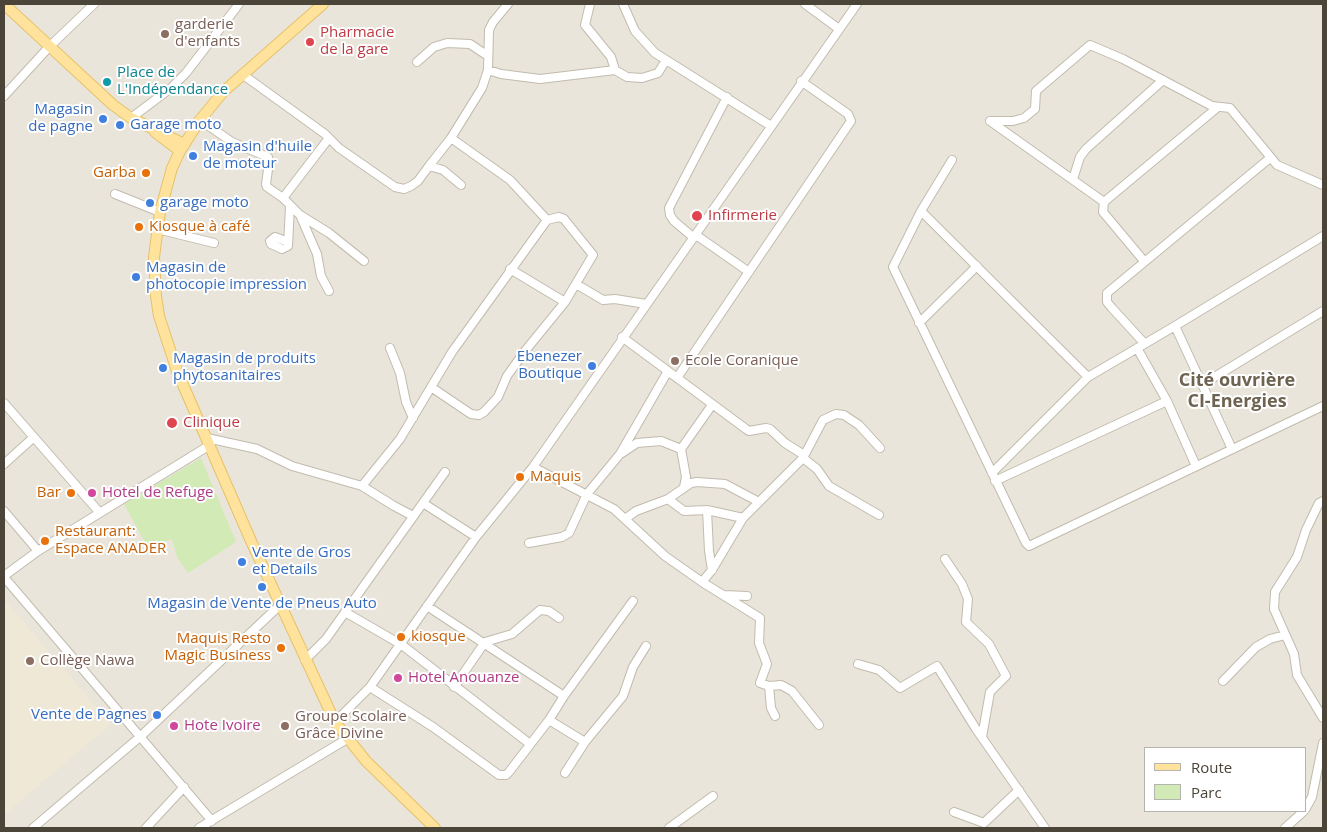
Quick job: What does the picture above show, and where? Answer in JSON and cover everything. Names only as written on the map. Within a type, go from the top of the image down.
[{"type":"main road","points":[[4,4],[113,105],[130,118],[182,148]]},
{"type":"main road","points":[[323,4],[223,92],[200,120],[182,148],[172,168],[157,230],[154,266],[159,316],[177,371],[280,605],[335,722],[366,761],[435,828]]},
{"type":"street","points":[[4,96],[49,47],[94,4]]},
{"type":"street","points":[[130,118],[171,88],[181,78],[239,4]]},
{"type":"street","points":[[242,74],[339,148],[400,188],[411,186],[418,181],[475,102],[488,70],[490,26],[507,4]]},
{"type":"street","points":[[590,4],[585,25],[611,57],[615,70]]},
{"type":"street","points":[[623,4],[640,39],[666,60],[727,96],[771,126]]},
{"type":"street","points":[[806,4],[814,6],[839,29]]},
{"type":"street","points":[[335,722],[370,687],[402,645],[476,537],[533,467],[622,337],[695,237],[801,81],[857,4]]},
{"type":"street","points":[[417,62],[434,47],[447,43],[470,44],[488,56]]},
{"type":"street","points":[[1104,202],[1073,178],[990,121],[1024,118],[1035,109],[1036,91],[1090,46],[1123,58],[1212,106],[1230,108],[1277,166],[1323,185]]},
{"type":"street","points":[[488,70],[501,74],[540,79],[615,70],[634,78],[648,77],[658,73],[666,60]]},
{"type":"street","points":[[1073,178],[1080,157],[1086,149],[1163,80]]},
{"type":"street","points":[[677,378],[851,121],[848,114],[801,81]]},
{"type":"street","points":[[727,96],[669,208],[670,215],[674,221],[749,272]]},
{"type":"street","points":[[1144,261],[1103,212],[1104,202],[1218,107]]},
{"type":"street","points":[[200,120],[232,142],[268,157],[266,185],[300,215],[320,227],[364,260]]},
{"type":"street","points":[[283,198],[328,138]]},
{"type":"street","points":[[450,138],[510,180],[547,220]]},
{"type":"street","points":[[1144,344],[1107,302],[1107,293],[1270,158]]},
{"type":"street","points":[[952,160],[921,211],[893,267],[995,481],[1029,546],[1323,406]]},
{"type":"street","points":[[429,166],[443,170],[461,185]]},
{"type":"street","points":[[115,194],[160,212]]},
{"type":"street","points":[[288,242],[290,206]]},
{"type":"street","points":[[921,211],[1088,377]]},
{"type":"street","points":[[300,215],[317,254],[321,276],[329,291]]},
{"type":"street","points":[[362,486],[400,439],[413,418],[431,387],[452,352],[547,220],[560,217],[564,220],[593,255],[565,302],[525,351],[508,376],[498,397],[484,412],[479,415],[471,414],[431,387]]},
{"type":"street","points":[[157,230],[214,243]]},
{"type":"street","points":[[992,473],[1088,377],[1323,236]]},
{"type":"street","points":[[919,323],[977,266]]},
{"type":"street","points":[[510,269],[565,302]]},
{"type":"street","points":[[576,284],[603,300],[615,299],[646,304]]},
{"type":"street","points":[[1203,384],[1323,311]]},
{"type":"street","points":[[1175,326],[1232,449]]},
{"type":"street","points":[[622,337],[749,431],[770,429],[785,444],[817,468],[829,486],[879,515]]},
{"type":"street","points":[[390,348],[413,418]]},
{"type":"street","points":[[1137,348],[1167,401],[1196,466]]},
{"type":"street","points":[[529,544],[562,537],[569,533],[587,494],[620,454],[668,371]]},
{"type":"street","points":[[995,481],[1167,401]]},
{"type":"street","points":[[4,403],[100,513]]},
{"type":"street","points":[[684,487],[685,471],[682,450],[712,405]]},
{"type":"street","points":[[702,582],[712,570],[743,518],[803,457],[818,426],[829,416],[836,414],[852,419],[880,448]]},
{"type":"street","points":[[4,464],[34,437]]},
{"type":"street","points":[[620,454],[637,443],[661,440],[682,450]]},
{"type":"street","points":[[212,821],[4,577],[38,551],[209,442],[257,449],[292,466],[362,486],[413,516]]},
{"type":"street","points":[[533,467],[614,509],[664,556],[760,618],[759,640],[767,664],[760,683],[769,686],[781,685],[792,690],[819,725]]},
{"type":"street","points":[[306,660],[326,639],[445,472]]},
{"type":"street","points":[[626,519],[642,508],[668,499],[684,487],[697,482],[721,483],[758,501]]},
{"type":"street","points":[[668,499],[684,511],[707,510],[743,518]]},
{"type":"street","points":[[1323,501],[1319,503],[1306,530],[1297,557],[1275,592],[1274,609],[1294,654],[1296,675],[1323,718]]},
{"type":"street","points":[[423,503],[476,537]]},
{"type":"street","points":[[707,510],[712,570]]},
{"type":"street","points":[[4,512],[38,551]]},
{"type":"street","points":[[945,559],[962,584],[968,599],[966,622],[989,644],[1006,676],[990,692],[982,737]]},
{"type":"street","points":[[723,595],[747,596]]},
{"type":"street","points":[[370,687],[433,727],[499,775],[506,776],[549,720],[564,696],[633,601]]},
{"type":"street","points":[[36,827],[141,736],[280,605]]},
{"type":"street","points":[[427,606],[564,696]]},
{"type":"street","points":[[454,687],[483,644],[512,634],[540,610],[549,611],[559,618]]},
{"type":"street","points":[[345,612],[402,645],[530,744]]},
{"type":"street","points":[[1223,681],[1256,647],[1270,639],[1285,635]]},
{"type":"street","points":[[564,772],[585,742],[623,696],[631,673],[646,646]]},
{"type":"street","points":[[858,664],[879,670],[900,688],[937,666],[952,694],[1045,828]]},
{"type":"street","points":[[769,686],[771,708],[775,716]]},
{"type":"street","points":[[549,720],[585,742]]},
{"type":"street","points":[[199,828],[347,739]]},
{"type":"street","points":[[1307,805],[1312,796],[1323,743]]},
{"type":"street","points":[[146,828],[184,787]]},
{"type":"street","points":[[954,812],[984,823],[1018,790]]},
{"type":"street","points":[[669,828],[713,796]]},
{"type":"street","points":[[1285,828],[1302,812]]},
{"type":"shaded area","points":[[4,4],[1323,4],[1323,828],[4,828]]},
{"type":"shaded area","name":"Collège Nawa","points":[[4,599],[111,724],[4,815]]},
{"type":"green space","points":[[201,458],[236,542],[188,573],[177,557],[172,539],[148,548],[124,504]]},
{"type":"place","name":"garderie d'enfants","points":[[165,34]]},
{"type":"place","name":"Pharmacie de la gare","points":[[310,42]]},
{"type":"place","name":"Place de L'Indépendance","points":[[107,82]]},
{"type":"place","name":"Magasin de pagne","points":[[103,119]]},
{"type":"place","name":"Garage moto","points":[[120,125]]},
{"type":"place","name":"Magasin d'huile de moteur","points":[[193,156]]},
{"type":"place","name":"Garba","points":[[146,173]]},
{"type":"place","name":"garage moto","points":[[150,203]]},
{"type":"place","name":"Infirmerie","points":[[697,216]]},
{"type":"place","name":"Kiosque à café","points":[[139,227]]},
{"type":"place","name":"Magasin de photocopie impression","points":[[136,277]]},
{"type":"place","name":"Ecole Coranique","points":[[675,361]]},
{"type":"place","name":"Ebenezer Boutique","points":[[592,366]]},
{"type":"place","name":"Magasin de produits phytosanitaires","points":[[163,368]]},
{"type":"place","name":"Clinique","points":[[172,423]]},
{"type":"place","name":"Maquis","points":[[520,477]]},
{"type":"place","name":"Bar","points":[[71,493]]},
{"type":"place","name":"Hotel de Refuge","points":[[92,493]]},
{"type":"place","name":"Restaurant: Espace ANADER","points":[[45,541]]},
{"type":"place","name":"Vente de Gros et Details","points":[[242,562]]},
{"type":"place","name":"Magasin de Vente de Pneus Auto","points":[[262,587]]},
{"type":"place","name":"kiosque","points":[[401,637]]},
{"type":"place","name":"Maquis Resto Magic Business","points":[[281,648]]},
{"type":"place","name":"Collège Nawa","points":[[30,661]]},
{"type":"place","name":"Hotel Anouanze","points":[[398,678]]},
{"type":"place","name":"Vente de Pagnes","points":[[157,715]]},
{"type":"place","name":"Hote Ivoire","points":[[174,726]]},
{"type":"place","name":"Groupe Scolaire Grâce Divine","points":[[285,726]]},
{"type":"district","name":"Cité ouvrière CI-Energies","points":[[1237,391]]}]
